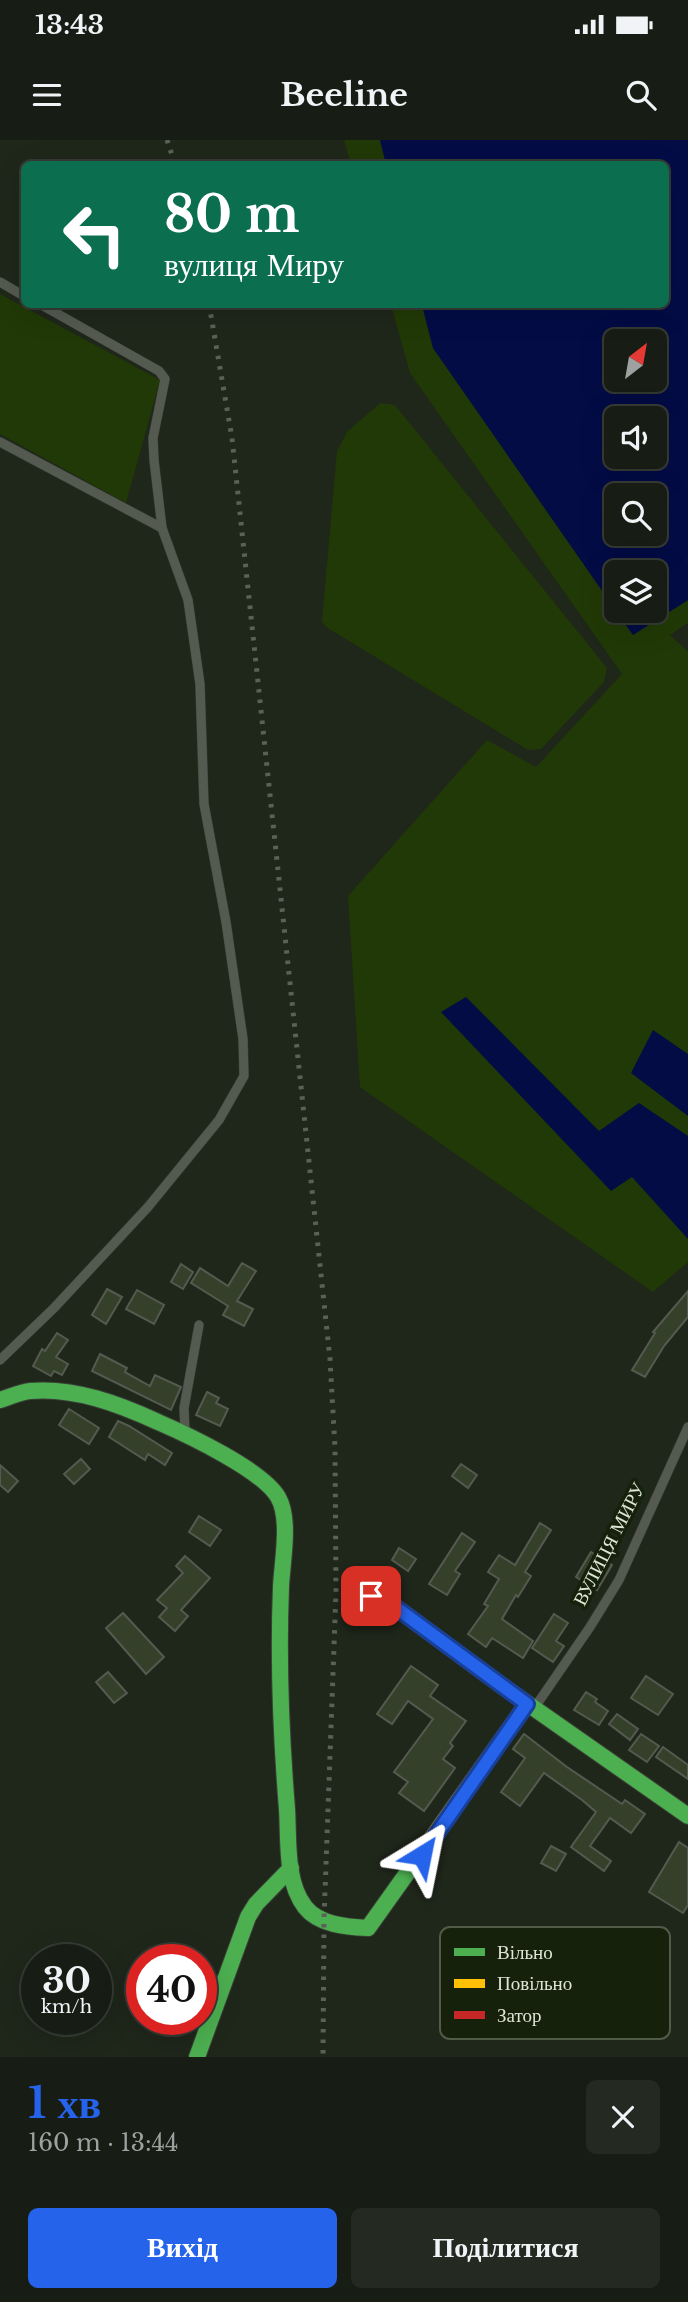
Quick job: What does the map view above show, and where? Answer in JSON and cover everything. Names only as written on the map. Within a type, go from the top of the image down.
[{"type":"street","points":[[0,1400],[29,1391],[65,1393],[103,1400],[185,1434],[271,1486],[280,1500],[283,1518],[279,1625],[281,1741],[291,1868],[256,1904],[248,1917],[197,2057]]},
{"type":"street","points":[[363,1602],[371,1596],[383,1598],[531,1707],[688,1816]]},
{"type":"street","name":"ВУЛИЦЯ МИРУ","points":[[291,1868],[301,1902],[310,1913],[343,1927],[368,1928],[531,1707]]},
{"type":"lane","points":[[0,282],[21,294]]},
{"type":"lane","points":[[0,1360],[54,1308],[148,1207],[219,1120],[244,1076],[243,1039],[226,922],[204,804],[200,684],[188,600],[162,528],[154,460],[153,438],[165,384],[163,374],[47,308]]},
{"type":"lane","points":[[0,442],[162,528]]},
{"type":"lane","points":[[185,1434],[184,1408],[199,1325]]},
{"type":"lane","name":"ВУЛИЦЯ МИРУ","points":[[531,1707],[590,1627],[619,1580],[688,1427]]},
{"type":"green space","points":[[344,140],[380,140],[385,161],[350,161]]},
{"type":"green space","points":[[0,294],[21,305],[21,308],[26,308],[160,380],[126,503],[0,434]]},
{"type":"green space","points":[[392,308],[423,308],[433,348],[604,594],[604,623],[624,623],[632,634],[650,623],[667,623],[667,613],[688,600],[688,623],[670,635],[688,652],[688,1262],[653,1292],[360,1087],[348,896],[487,740],[536,767],[622,674],[410,373]]},
{"type":"green space","points":[[380,403],[395,405],[607,668],[604,682],[541,749],[528,750],[326,627],[322,621],[337,451],[347,432]]},
{"type":"shaded area","points":[[380,140],[688,140],[688,600],[667,613],[667,560],[604,560],[604,594],[433,348],[423,308],[669,308],[669,161],[385,161]]},
{"type":"shaded area","points":[[624,623],[652,623],[633,635]]},
{"type":"shaded area","points":[[466,997],[599,1131],[639,1103],[688,1136],[688,1239],[632,1177],[611,1191],[441,1012]]},
{"type":"shaded area","points":[[653,1030],[688,1054],[688,1116],[631,1073]]},
{"type":"building","points":[[242,1263],[256,1271],[237,1301],[253,1309],[244,1326],[223,1315],[228,1306],[191,1283],[200,1268],[228,1286]]},
{"type":"building","points":[[181,1264],[193,1272],[183,1289],[171,1282]]},
{"type":"building","points":[[107,1289],[122,1297],[106,1324],[92,1315]]},
{"type":"building","points":[[137,1290],[164,1305],[154,1324],[126,1309]]},
{"type":"building","points":[[688,1291],[688,1317],[664,1346],[645,1377],[632,1370],[655,1333],[653,1332]]},
{"type":"building","points":[[57,1333],[68,1340],[56,1357],[68,1364],[62,1375],[54,1371],[51,1376],[33,1366],[42,1349],[45,1351]]},
{"type":"building","points":[[100,1354],[127,1368],[125,1372],[150,1386],[155,1375],[181,1387],[171,1410],[92,1371]]},
{"type":"building","points":[[207,1392],[219,1398],[216,1403],[228,1409],[220,1426],[196,1415]]},
{"type":"building","points":[[69,1409],[99,1428],[89,1444],[59,1425]]},
{"type":"building","points":[[118,1421],[172,1453],[165,1465],[148,1454],[145,1460],[109,1437]]},
{"type":"building","points":[[81,1459],[90,1469],[74,1484],[64,1474]]},
{"type":"building","points":[[461,1464],[477,1475],[468,1488],[452,1476]]},
{"type":"building","points":[[0,1465],[18,1481],[8,1492],[0,1485]]},
{"type":"building","points":[[199,1516],[221,1530],[210,1546],[189,1532]]},
{"type":"building","points":[[540,1523],[551,1530],[525,1572],[531,1576],[502,1619],[533,1641],[523,1658],[492,1638],[486,1647],[468,1634],[488,1606],[484,1604],[499,1579],[488,1572],[499,1555],[515,1565]]},
{"type":"building","points":[[462,1533],[475,1542],[455,1571],[460,1574],[447,1595],[429,1584]]},
{"type":"building","points":[[399,1548],[416,1559],[408,1571],[392,1560]]},
{"type":"building","points":[[591,1552],[612,1565],[597,1590],[576,1577]]},
{"type":"building","points":[[185,1556],[210,1578],[181,1610],[188,1616],[175,1631],[159,1617],[167,1608],[157,1600],[183,1573],[176,1566]]},
{"type":"building","points":[[123,1613],[164,1657],[146,1674],[106,1628]]},
{"type":"building","points":[[554,1614],[568,1623],[556,1641],[564,1646],[553,1662],[532,1648]]},
{"type":"building","points":[[411,1666],[438,1685],[430,1696],[466,1721],[450,1743],[453,1746],[443,1759],[455,1768],[424,1811],[399,1793],[408,1782],[394,1772],[433,1719],[408,1701],[392,1724],[377,1714]]},
{"type":"building","points":[[108,1672],[127,1693],[114,1703],[96,1682]]},
{"type":"building","points":[[646,1676],[673,1694],[658,1715],[631,1698]]},
{"type":"building","points":[[586,1692],[608,1711],[599,1725],[574,1710]]},
{"type":"building","points":[[617,1714],[638,1729],[630,1740],[609,1724]]},
{"type":"building","points":[[524,1734],[622,1804],[625,1800],[645,1814],[631,1833],[610,1818],[590,1846],[611,1861],[604,1871],[571,1847],[596,1812],[582,1800],[544,1773],[520,1806],[501,1792],[525,1758],[513,1749]]},
{"type":"building","points":[[641,1734],[659,1746],[647,1762],[629,1750]]},
{"type":"building","points":[[663,1747],[688,1765],[688,1779],[656,1757]]},
{"type":"building","points":[[679,1842],[688,1848],[688,1905],[683,1913],[649,1892]]},
{"type":"building","points":[[551,1846],[566,1854],[556,1871],[541,1863]]},
{"type":"railway","points":[[167,140],[174,161]]},
{"type":"railway","points":[[210,308],[232,438],[330,1359],[335,1448],[336,1592],[324,1919],[323,2057]]},
{"type":"traffic: fast","points":[[0,1400],[26,1392],[47,1390],[80,1394],[112,1403],[223,1454],[257,1476],[278,1497],[285,1529],[280,1670],[289,1860],[294,1885],[305,1907],[318,1918],[334,1924],[368,1928],[430,1841]]},
{"type":"traffic: fast","points":[[501,1685],[688,1816]]},
{"type":"traffic: fast","points":[[197,2057],[248,1917],[256,1904],[291,1868]]},
{"type":"traffic: slow","points":[[430,1841],[527,1704]]},
{"type":"traffic: jam","points":[[363,1602],[371,1596],[383,1598],[501,1685]]},
{"type":"route","points":[[371,1596],[383,1598],[527,1704],[422,1855]]}]
